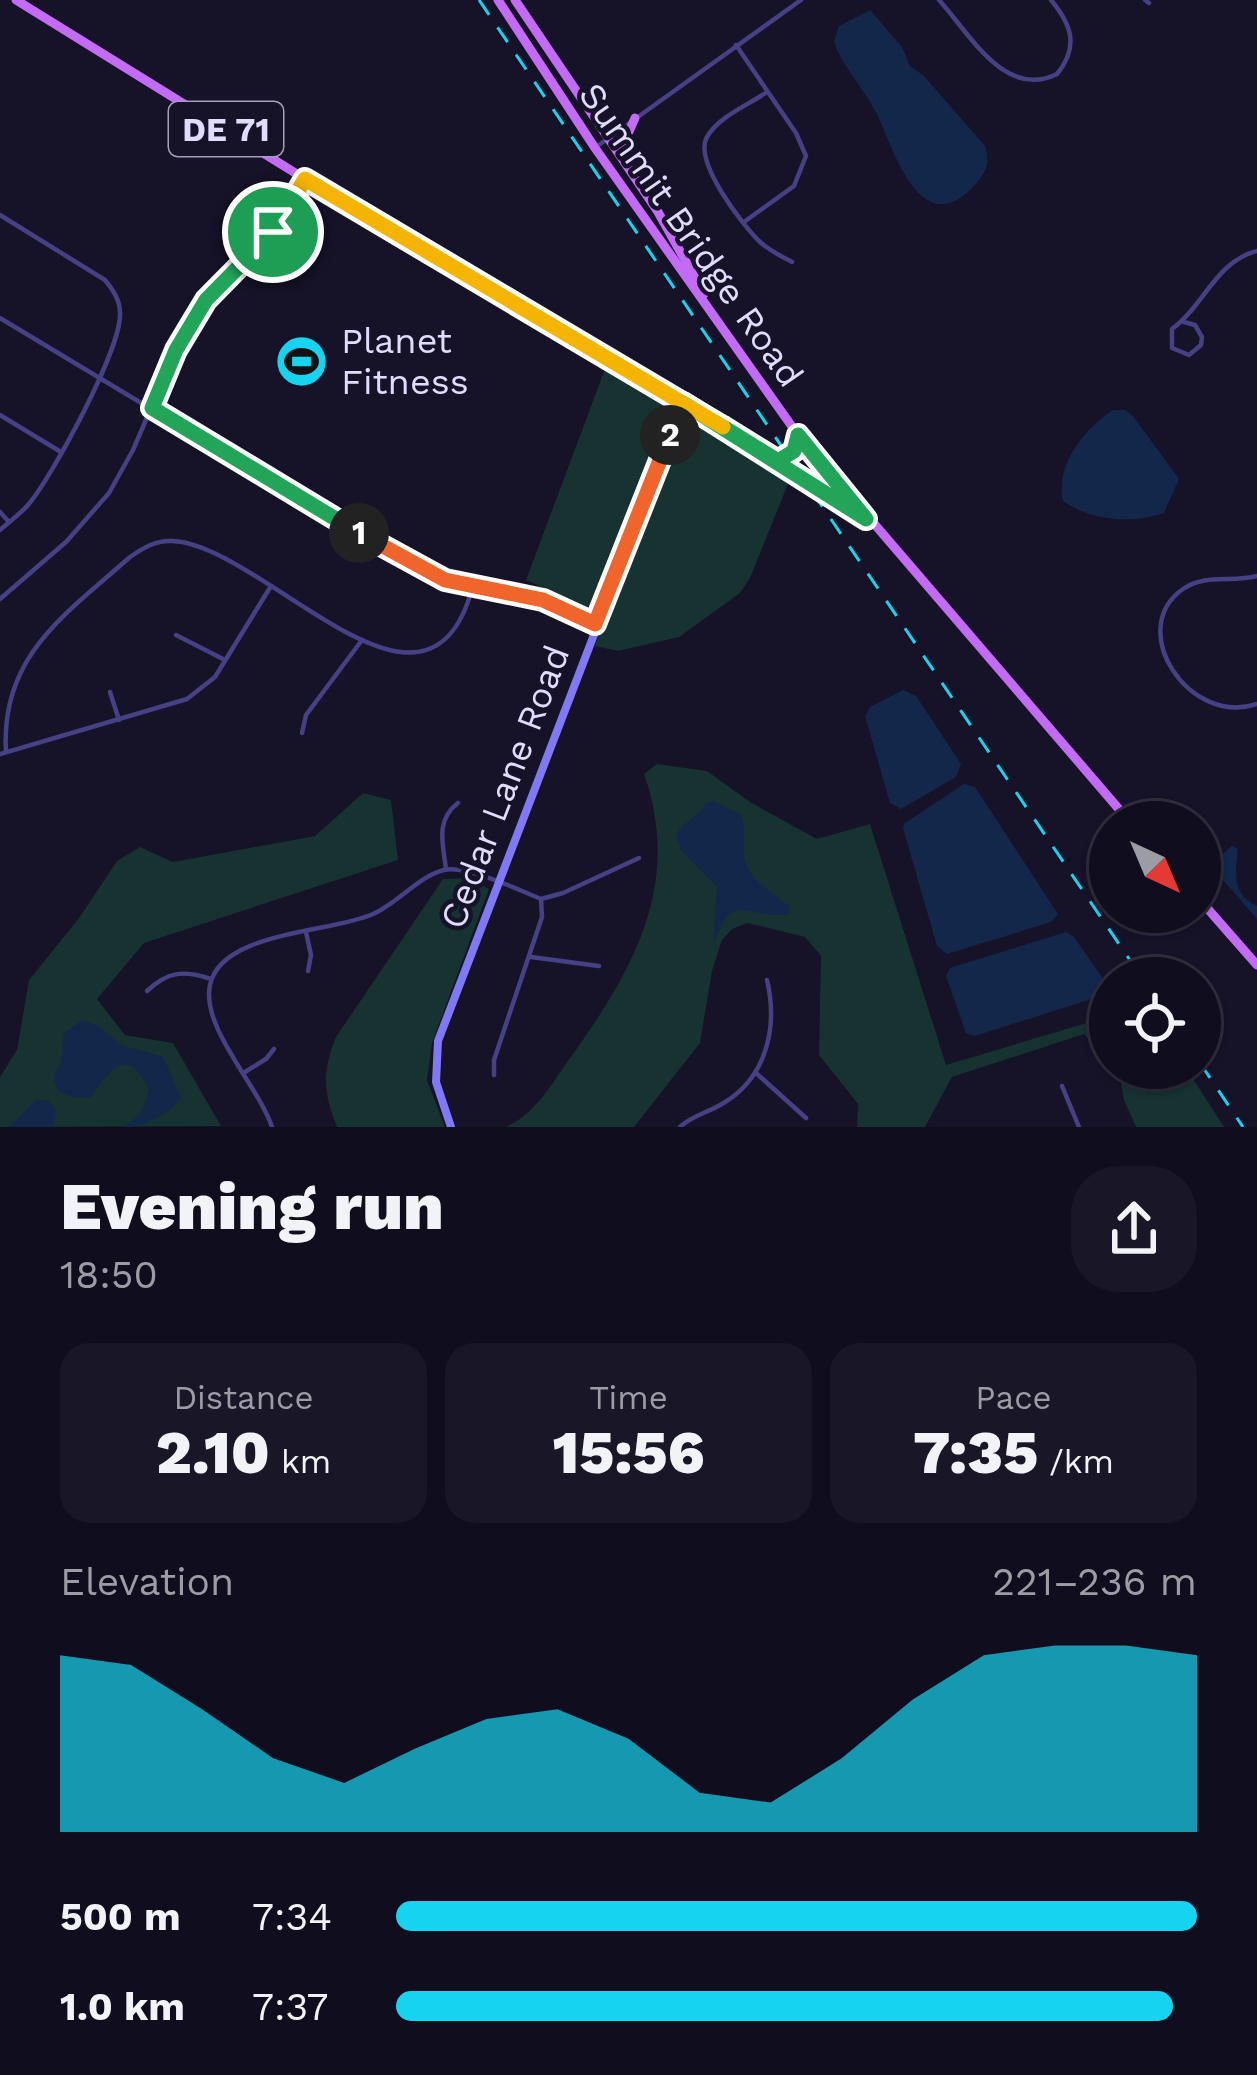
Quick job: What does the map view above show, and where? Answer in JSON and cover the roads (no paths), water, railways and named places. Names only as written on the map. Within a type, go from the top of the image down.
[{"type":"main road","name":"DE 71","points":[[16,0],[305,179],[782,463],[866,519]]},
{"type":"main road","name":"Summit Bridge Road","points":[[498,0],[595,148],[807,447],[1112,801]]},
{"type":"main road","points":[[515,0],[658,212],[722,325]]},
{"type":"main road","points":[[621,157],[620,146],[635,118]]},
{"type":"main road","points":[[782,463],[794,451],[798,435]]},
{"type":"main road","points":[[782,463],[807,447]]},
{"type":"main road","points":[[1221,924],[1257,965]]},
{"type":"street","points":[[595,148],[801,0]]},
{"type":"street","points":[[939,0],[1001,69],[1013,80],[1029,83],[1057,74],[1071,49],[1067,21],[1051,0]]},
{"type":"street","points":[[736,45],[804,148],[804,168],[794,186],[744,222]]},
{"type":"street","points":[[766,92],[718,124],[703,146],[712,177],[744,222],[769,249],[792,262]]},
{"type":"street","points":[[0,599],[66,542],[99,505],[126,464],[176,350],[206,300],[273,232],[305,179]]},
{"type":"street","points":[[0,215],[105,280],[114,291],[121,317],[98,378],[61,452],[27,507],[0,530]]},
{"type":"street","points":[[1184,322],[1195,325],[1202,337],[1197,351],[1189,355],[1174,351],[1169,343],[1172,328],[1184,322],[1237,258],[1257,251]]},
{"type":"street","points":[[0,318],[416,568],[472,589],[543,600],[595,624]]},
{"type":"street","name":"Cedar Lane Road","points":[[451,1127],[436,1082],[438,1041],[683,403]]},
{"type":"street","points":[[0,415],[61,452]]},
{"type":"street","points":[[0,512],[9,522]]},
{"type":"street","points":[[272,586],[214,677],[188,700],[3,753],[0,710],[20,659],[148,545],[165,541],[200,545],[272,586],[362,640],[395,653],[429,651],[446,641],[458,627],[472,589]]},
{"type":"street","points":[[1257,576],[1207,579],[1180,590],[1160,633],[1170,665],[1195,695],[1223,709],[1257,704]]},
{"type":"street","points":[[176,634],[225,660]]},
{"type":"street","points":[[302,733],[306,716],[362,640]]},
{"type":"street","points":[[110,692],[119,720]]},
{"type":"street","points":[[446,869],[443,823],[447,811],[458,803]]},
{"type":"street","points":[[272,1127],[211,1012],[211,980],[224,962],[247,946],[374,914],[446,869],[542,899],[639,858]]},
{"type":"street","points":[[494,1076],[494,1060],[542,917],[542,899]]},
{"type":"street","points":[[306,932],[311,955],[308,971]]},
{"type":"street","points":[[530,957],[599,966]]},
{"type":"street","points":[[147,991],[160,978],[181,972],[211,980]]},
{"type":"street","points":[[680,1127],[723,1104],[756,1073],[772,1024],[767,980]]},
{"type":"street","points":[[244,1072],[266,1060],[274,1049]]},
{"type":"street","points":[[756,1073],[806,1118]]},
{"type":"street","points":[[1062,1086],[1079,1127]]},
{"type":"water","points":[[870,10],[902,47],[910,66],[985,146],[983,174],[954,202],[938,204],[911,184],[873,106],[837,50],[834,41],[839,26]]},
{"type":"water","points":[[1113,410],[1133,416],[1179,479],[1164,513],[1112,519],[1063,501],[1063,474],[1074,449]]},
{"type":"water","points":[[903,690],[916,696],[961,764],[956,777],[901,809],[890,803],[865,716],[870,707]]},
{"type":"water","points":[[964,784],[975,787],[1058,914],[1051,922],[947,954],[937,946],[903,828]]},
{"type":"water","points":[[713,801],[741,815],[746,864],[761,884],[789,906],[788,915],[733,912],[713,946],[717,887],[680,849],[676,837]]},
{"type":"water","points":[[1232,846],[1238,849],[1239,889],[1257,906],[1257,919],[1221,878],[1221,856]]},
{"type":"water","points":[[1066,932],[1089,959],[1089,1000],[975,1036],[966,1033],[946,976],[950,968]]},
{"type":"water","points":[[82,1020],[100,1027],[121,1045],[163,1057],[181,1098],[156,1119],[124,1127],[142,1112],[149,1089],[132,1066],[117,1066],[90,1098],[71,1097],[58,1090],[53,1077],[61,1062],[64,1033]]},
{"type":"water","points":[[36,1100],[48,1101],[56,1109],[54,1127],[10,1127]]},
{"type":"railway","points":[[479,0],[1128,957]]},
{"type":"railway","points":[[1217,1089],[1243,1127]]},
{"type":"place","name":"Planet Fitness","points":[[302,362]]}]
